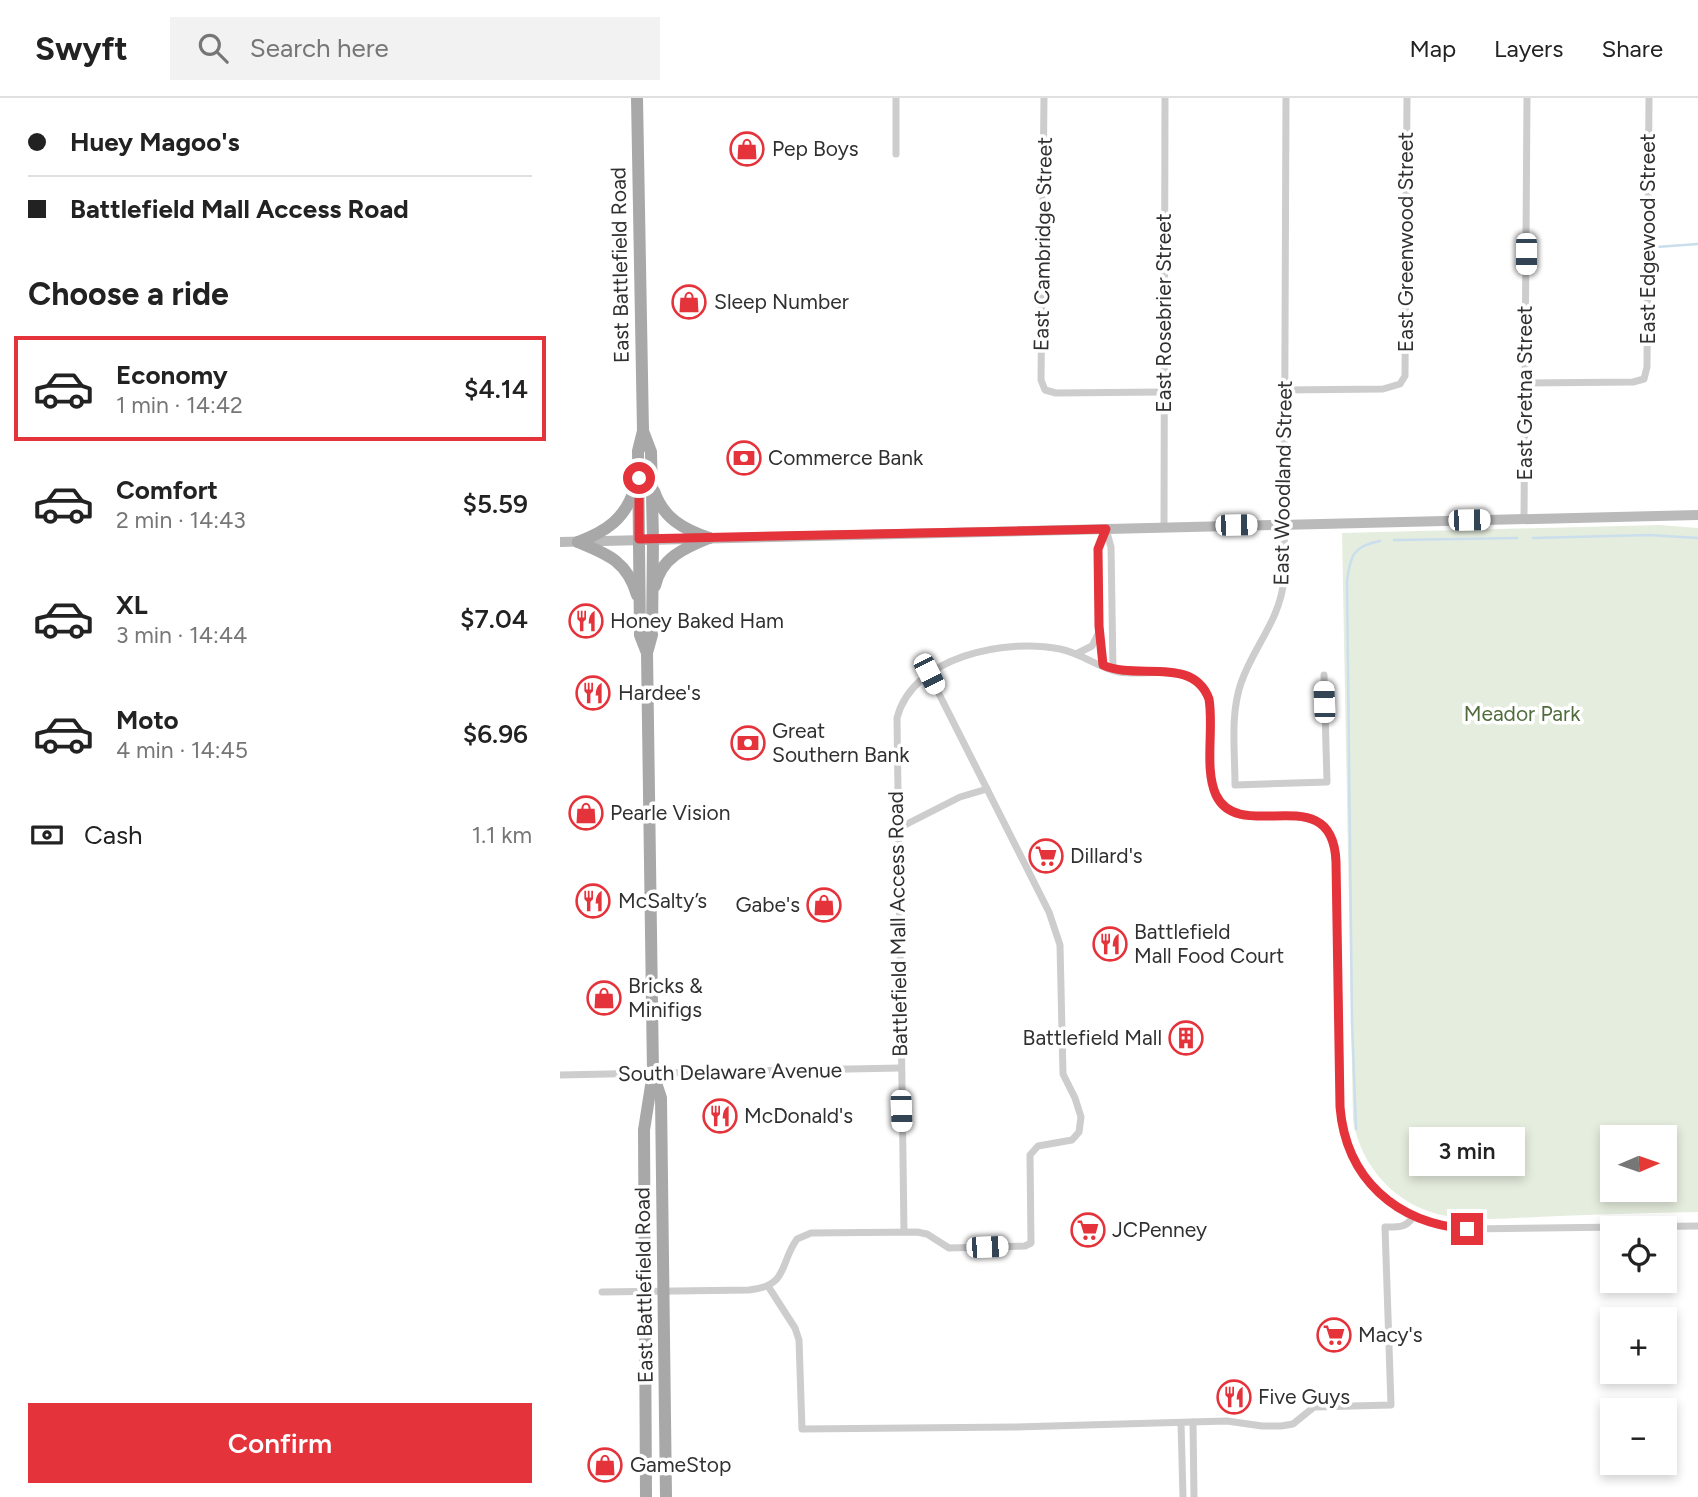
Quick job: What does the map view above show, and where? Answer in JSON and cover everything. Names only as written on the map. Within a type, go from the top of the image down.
[{"type":"main road","name":"East Battlefield Road","points":[[637,98],[643,431],[638,451],[653,597],[652,635],[647,653],[653,1073],[644,1130],[647,1292],[646,1497]]},
{"type":"main road","name":"East Battlefield Road","points":[[643,431],[651,452],[652,484],[640,606],[640,635],[647,653]]},
{"type":"main road","points":[[578,542],[615,524],[630,503],[639,478]]},
{"type":"main road","points":[[652,484],[657,499],[670,518],[681,527],[709,538]]},
{"type":"main road","points":[[560,542],[1696,515]]},
{"type":"main road","points":[[653,597],[656,580],[671,557],[688,546],[709,538]]},
{"type":"main road","points":[[578,542],[622,565],[634,586],[640,606]]},
{"type":"main road","name":"East Battlefield Road","points":[[653,1073],[661,1098],[666,1496]]},
{"type":"street","points":[[896,98],[896,154]]},
{"type":"street","name":"East Cambridge Street","points":[[1044,98],[1041,380],[1045,390],[1056,393],[1163,392]]},
{"type":"street","name":"East Rosebrier Street","points":[[1164,527],[1165,98]]},
{"type":"street","name":"East Woodland Street","points":[[1286,98],[1283,593],[1275,619],[1242,680],[1236,703],[1235,785],[1327,782],[1324,675]]},
{"type":"street","name":"East Greenwood Street","points":[[1284,390],[1382,389],[1400,384],[1405,376],[1407,98]]},
{"type":"street","name":"East Gretna Street","points":[[1524,519],[1527,98]]},
{"type":"street","name":"East Edgewood Street","points":[[1525,383],[1633,382],[1644,379],[1647,367],[1649,98]]},
{"type":"street","points":[[1103,665],[1099,626],[1098,549],[1106,529]]},
{"type":"street","points":[[1106,529],[1111,548],[1113,670]]},
{"type":"street","points":[[1077,653],[1092,646],[1099,626]]},
{"type":"street","name":"Battlefield Mall Access Road","points":[[904,1232],[897,718],[904,700],[929,674],[968,654],[1002,646],[1041,646],[1077,653],[1113,670],[1170,672],[1194,680],[1203,688],[1209,699],[1211,777],[1222,805],[1244,815],[1309,817],[1322,824],[1332,837],[1336,862],[1342,1123],[1350,1150],[1366,1178],[1387,1200],[1413,1217],[1441,1226],[1474,1229],[1698,1226]]},
{"type":"street","points":[[602,1292],[749,1290],[767,1286],[780,1276],[793,1244],[801,1236],[811,1233],[927,1234],[949,1248],[1028,1245],[1031,1236],[1030,1155],[1038,1146],[1072,1140],[1079,1132],[1080,1125],[1079,1108],[1063,1074],[1059,938],[1049,912],[929,674]]},
{"type":"street","points":[[897,829],[960,797],[987,789]]},
{"type":"street","name":"South Delaware Avenue","points":[[560,1075],[900,1068]]},
{"type":"street","points":[[767,1286],[795,1328],[799,1339],[802,1429],[1192,1422],[1281,1426],[1293,1424],[1314,1407],[1391,1405],[1385,1227],[1404,1226],[1413,1217]]},
{"type":"street","points":[[1192,1422],[1194,1497]]},
{"type":"street","points":[[1181,1423],[1183,1497]]},
{"type":"green space","name":"Meador Park","points":[[1660,525],[1698,528],[1698,1212],[1489,1219],[1461,1218],[1429,1212],[1398,1195],[1373,1169],[1357,1138],[1353,1120],[1342,533]]},
{"type":"waterway","points":[[1656,247],[1698,244]]},
{"type":"waterway","points":[[1533,538],[1649,535],[1698,538]]},
{"type":"waterway","points":[[1394,540],[1517,538]]},
{"type":"waterway","points":[[1356,1129],[1352,1021],[1347,581],[1352,559],[1358,549],[1380,541]]},
{"type":"place","name":"Pep Boys","points":[[747,149]]},
{"type":"place","name":"Sleep Number","points":[[689,302]]},
{"type":"place","name":"Commerce Bank","points":[[744,458]]},
{"type":"place","name":"Honey Baked Ham","points":[[586,621]]},
{"type":"place","name":"Hardee's","points":[[593,693]]},
{"type":"place","name":"Great Southern Bank","points":[[748,743]]},
{"type":"place","name":"Pearle Vision","points":[[586,813]]},
{"type":"place","name":"Dillard's","points":[[1046,856]]},
{"type":"place","name":"McSalty’s","points":[[593,901]]},
{"type":"place","name":"Gabe's","points":[[824,905]]},
{"type":"place","name":"Battlefield Mall Food Court","points":[[1110,944]]},
{"type":"place","name":"Bricks & Minifigs","points":[[604,998]]},
{"type":"place","name":"Battlefield Mall","points":[[1186,1038]]},
{"type":"place","name":"McDonald's","points":[[720,1116]]},
{"type":"place","name":"JCPenney","points":[[1088,1230]]},
{"type":"place","name":"Macy's","points":[[1334,1335]]},
{"type":"place","name":"Five Guys","points":[[1234,1397]]},
{"type":"place","name":"GameStop","points":[[605,1465]]},
{"type":"route","points":[[639,478],[639,539],[1106,529],[1098,549],[1099,626],[1103,665],[1125,672],[1175,673],[1194,680],[1207,693],[1209,699],[1211,777],[1222,805],[1244,815],[1309,817],[1322,824],[1333,841],[1336,853],[1340,1107],[1346,1139],[1354,1160],[1379,1193],[1404,1212],[1441,1226],[1467,1229]]}]
